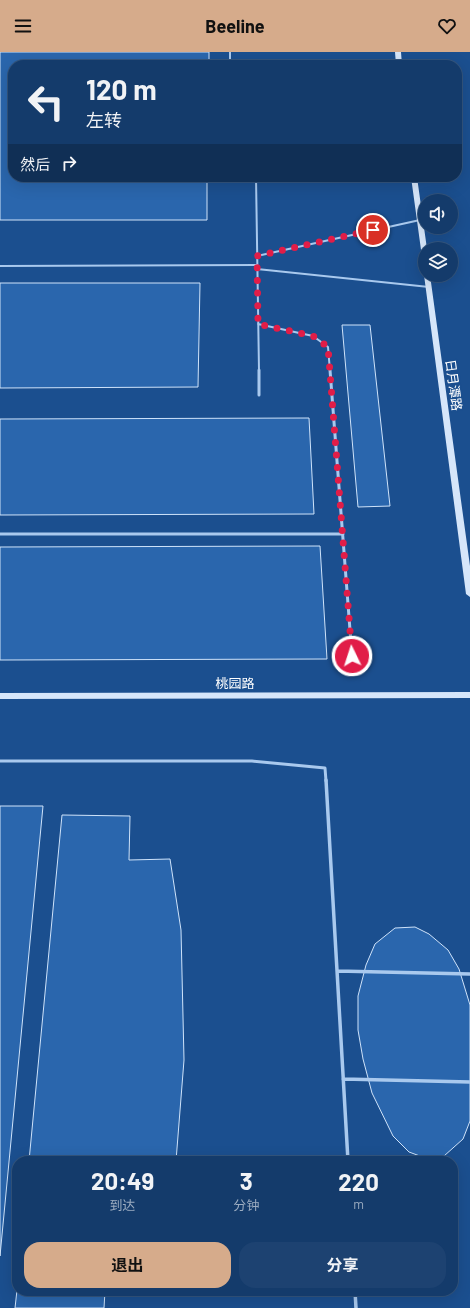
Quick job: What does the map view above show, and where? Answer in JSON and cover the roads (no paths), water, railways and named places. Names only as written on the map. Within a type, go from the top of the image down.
[{"type":"street","points":[[415,182],[418,206]]},
{"type":"street","name":"日月潭路","points":[[428,282],[470,594]]},
{"type":"street","name":"桃园路","points":[[0,696],[470,695]]},
{"type":"lane","points":[[256,182],[259,395]]},
{"type":"lane","points":[[257,256],[418,220]]},
{"type":"lane","points":[[0,266],[257,264]]},
{"type":"lane","points":[[257,269],[429,287]]},
{"type":"lane","points":[[258,324],[313,336],[328,347],[352,656]]},
{"type":"lane","points":[[0,534],[343,534]]},
{"type":"lane","points":[[0,761],[252,761],[325,768],[348,1156]]},
{"type":"lane","points":[[337,971],[470,974]]},
{"type":"lane","points":[[343,1079],[470,1082]]},
{"type":"lane","points":[[355,1296],[356,1308]]}]
